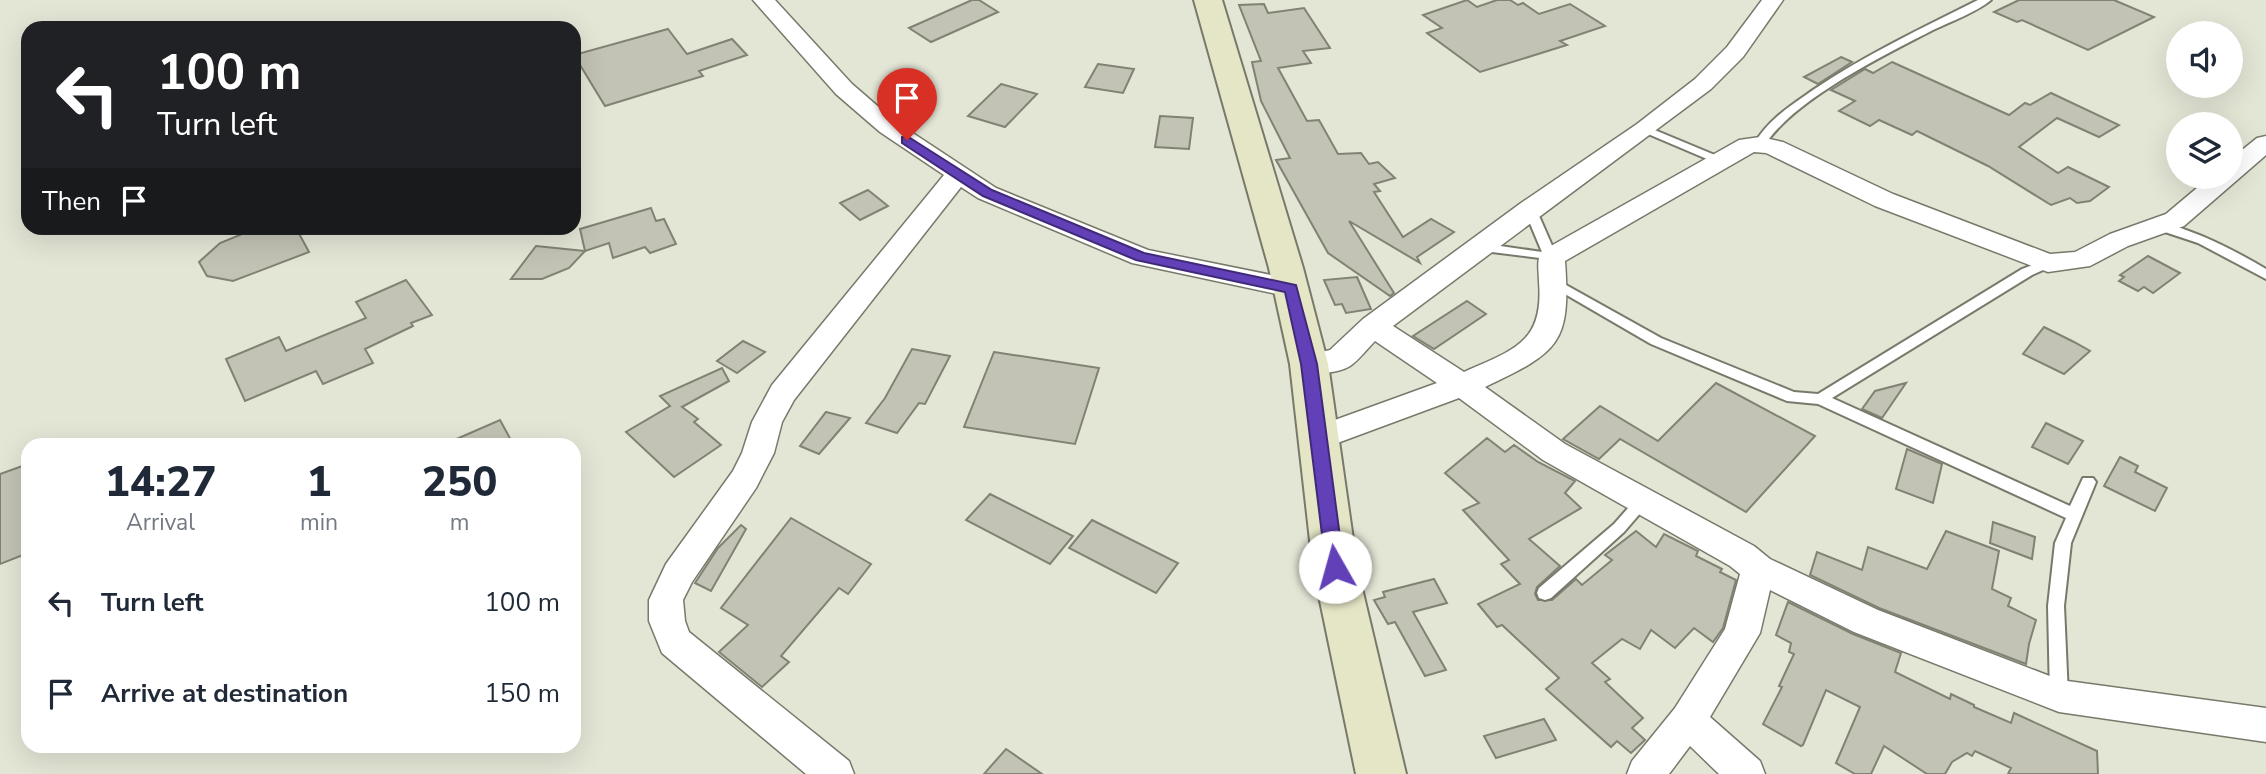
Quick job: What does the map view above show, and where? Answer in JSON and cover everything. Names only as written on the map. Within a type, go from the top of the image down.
[{"type":"street","points":[[764,0],[844,89],[888,127],[988,193],[1141,257],[1291,288]]},
{"type":"street","points":[[1208,0],[1291,288],[1309,364],[1321,437],[1335,567],[1381,774]]},
{"type":"street","points":[[1309,364],[1339,359],[1373,326],[1703,84],[1735,51],[1773,0]]},
{"type":"street","points":[[2243,162],[2266,142]]},
{"type":"street","points":[[1321,437],[1461,385],[1527,354],[1545,336],[1554,315],[1552,270],[1738,149],[1760,144],[1774,147],[1884,200],[2048,263],[2081,260],[2119,240],[2175,220],[2211,189]]},
{"type":"street","points":[[835,774],[676,642],[667,621],[666,600],[677,574],[745,479],[758,453],[767,422],[783,393],[957,175]]},
{"type":"street","points":[[1373,326],[1554,452],[1641,503],[1742,556],[1758,569],[1878,626],[2059,696],[2266,725]]},
{"type":"street","points":[[1646,774],[1688,720],[1742,633],[1758,569]]},
{"type":"street","points":[[1688,720],[1746,774]]},
{"type":"lane","points":[[1760,144],[1769,126],[1846,71],[1986,0]]},
{"type":"lane","points":[[1645,129],[1718,160]]},
{"type":"lane","points":[[1530,209],[1552,270]]},
{"type":"lane","points":[[2160,226],[2187,233],[2221,248],[2266,275]]},
{"type":"lane","points":[[1479,247],[1552,270],[1667,346],[1792,397],[1820,399],[2075,515]]},
{"type":"lane","points":[[1820,399],[2027,272],[2048,263]]},
{"type":"lane","points":[[2059,696],[2056,606],[2063,543],[2088,482]]},
{"type":"lane","points":[[1545,593],[1619,528],[1641,503]]},
{"type":"building","points":[[972,0],[979,0],[998,12],[931,42],[909,28]]},
{"type":"building","points":[[1467,0],[1477,7],[1497,0],[1510,0],[1518,5],[1523,3],[1539,14],[1570,4],[1605,26],[1560,41],[1567,45],[1480,72],[1427,33],[1442,28],[1423,15]]},
{"type":"building","points":[[2019,0],[2114,0],[2154,17],[2088,50],[2022,20],[2017,22],[1994,12]]},
{"type":"building","points":[[1264,4],[1268,13],[1304,8],[1330,48],[1303,51],[1311,63],[1278,68],[1307,121],[1319,120],[1338,154],[1361,153],[1369,164],[1378,162],[1395,178],[1374,184],[1380,191],[1374,192],[1403,237],[1431,219],[1454,232],[1417,257],[1420,263],[1349,221],[1394,293],[1390,296],[1328,253],[1276,160],[1290,158],[1261,101],[1252,62],[1261,61],[1239,5]]},
{"type":"building","points":[[668,29],[687,54],[732,39],[747,55],[699,71],[703,76],[605,106],[581,67],[581,53]]},
{"type":"building","points":[[1841,57],[1852,62],[1818,84],[1804,77]]},
{"type":"building","points":[[1892,62],[2009,115],[2025,103],[2030,105],[2051,93],[2119,125],[2099,137],[2057,118],[2019,147],[2058,173],[2068,167],[2109,187],[2090,201],[2077,203],[2070,198],[2051,205],[1988,166],[1917,131],[1912,135],[1879,120],[1870,126],[1839,111],[1855,101],[1831,90],[1865,69],[1873,73]]},
{"type":"building","points":[[1098,64],[1134,69],[1123,93],[1085,87]]},
{"type":"building","points":[[1001,84],[1037,94],[1005,127],[968,116]]},
{"type":"building","points":[[1160,116],[1193,118],[1189,149],[1155,147]]},
{"type":"building","points":[[868,190],[888,206],[860,220],[840,203]]},
{"type":"building","points":[[651,208],[656,221],[664,219],[676,244],[650,253],[645,247],[613,258],[609,243],[585,251],[581,229]]},
{"type":"building","points":[[240,235],[300,235],[309,252],[233,281],[207,276],[199,262],[220,243]]},
{"type":"building","points":[[536,246],[585,251],[569,268],[542,279],[511,279]]},
{"type":"building","points":[[2148,256],[2180,273],[2153,293],[2144,287],[2138,291],[2119,281],[2124,277],[2120,275]]},
{"type":"building","points":[[1357,277],[1371,309],[1346,313],[1342,304],[1335,305],[1324,280]]},
{"type":"building","points":[[406,280],[432,315],[411,323],[413,326],[365,349],[373,363],[323,384],[316,371],[245,401],[226,359],[279,337],[286,351],[366,318],[356,302]]},
{"type":"building","points":[[1467,301],[1486,314],[1434,349],[1413,336]]},
{"type":"building","points":[[2044,327],[2090,351],[2064,374],[2023,354]]},
{"type":"building","points":[[743,341],[765,352],[737,373],[717,361]]},
{"type":"building","points":[[912,349],[950,356],[925,404],[919,403],[897,433],[866,423],[885,398]]},
{"type":"building","points":[[994,352],[1099,368],[1075,444],[964,427]]},
{"type":"building","points":[[722,368],[729,381],[682,407],[698,419],[694,422],[721,445],[674,477],[626,432],[670,406],[660,396]]},
{"type":"building","points":[[1716,383],[1815,436],[1746,512],[1620,439],[1599,459],[1563,439],[1600,406],[1658,441]]},
{"type":"building","points":[[1906,383],[1882,418],[1862,409],[1875,391]]},
{"type":"building","points":[[826,412],[850,418],[819,454],[800,446]]},
{"type":"building","points":[[500,420],[510,438],[459,438]]},
{"type":"building","points":[[2046,423],[2083,441],[2068,464],[2032,447]]},
{"type":"building","points":[[1487,438],[1505,452],[1514,445],[1538,462],[1575,481],[1565,493],[1581,508],[1529,539],[1560,566],[1537,587],[1535,594],[1538,600],[1552,600],[1576,579],[1582,585],[1612,560],[1605,555],[1636,531],[1656,547],[1664,534],[1698,551],[1696,556],[1722,569],[1720,572],[1736,580],[1723,628],[1713,642],[1694,628],[1675,648],[1651,630],[1640,649],[1622,639],[1592,663],[1610,679],[1605,682],[1643,718],[1632,728],[1645,740],[1631,753],[1617,741],[1611,747],[1546,689],[1559,678],[1502,625],[1497,627],[1478,604],[1520,584],[1501,564],[1509,560],[1463,510],[1479,503],[1445,473]]},
{"type":"building","points":[[1907,449],[1942,464],[1933,503],[1896,489]]},
{"type":"building","points":[[2120,457],[2138,466],[2135,472],[2167,488],[2155,511],[2104,486]]},
{"type":"building","points":[[21,466],[21,556],[0,564],[0,474]]},
{"type":"building","points":[[990,494],[1073,536],[1050,564],[966,520]]},
{"type":"building","points":[[791,518],[871,564],[848,594],[839,588],[781,656],[789,662],[762,687],[719,652],[748,625],[721,608]]},
{"type":"building","points":[[1092,520],[1178,563],[1156,593],[1069,548]]},
{"type":"building","points":[[1993,522],[2035,537],[2032,559],[1990,543]]},
{"type":"building","points":[[741,525],[746,529],[711,591],[695,583],[718,548]]},
{"type":"building","points":[[1946,531],[1999,551],[1992,589],[2011,598],[2008,606],[2036,620],[2026,664],[1879,608],[1810,575],[1817,552],[1862,570],[1868,547],[1927,569]]},
{"type":"building","points":[[1434,579],[1447,603],[1413,612],[1446,670],[1425,676],[1395,622],[1388,624],[1374,600],[1385,597],[1383,592]]},
{"type":"building","points":[[1788,602],[1853,634],[1901,653],[1895,672],[1950,699],[1951,694],[2011,723],[2014,713],[2097,751],[2098,774],[2008,774],[2011,768],[1975,751],[1972,756],[1967,753],[1952,762],[1945,774],[1927,774],[1884,746],[1871,774],[1855,774],[1836,763],[1860,707],[1826,690],[1801,746],[1763,724],[1782,687],[1779,686],[1794,654],[1789,652],[1791,643],[1776,635]]},
{"type":"building","points":[[1544,719],[1556,740],[1496,758],[1484,736]]},
{"type":"building","points":[[1006,749],[1042,774],[984,774]]},
{"type":"route","points":[[907,140],[988,193],[1141,257],[1291,288],[1309,364],[1321,437],[1335,567]]}]
